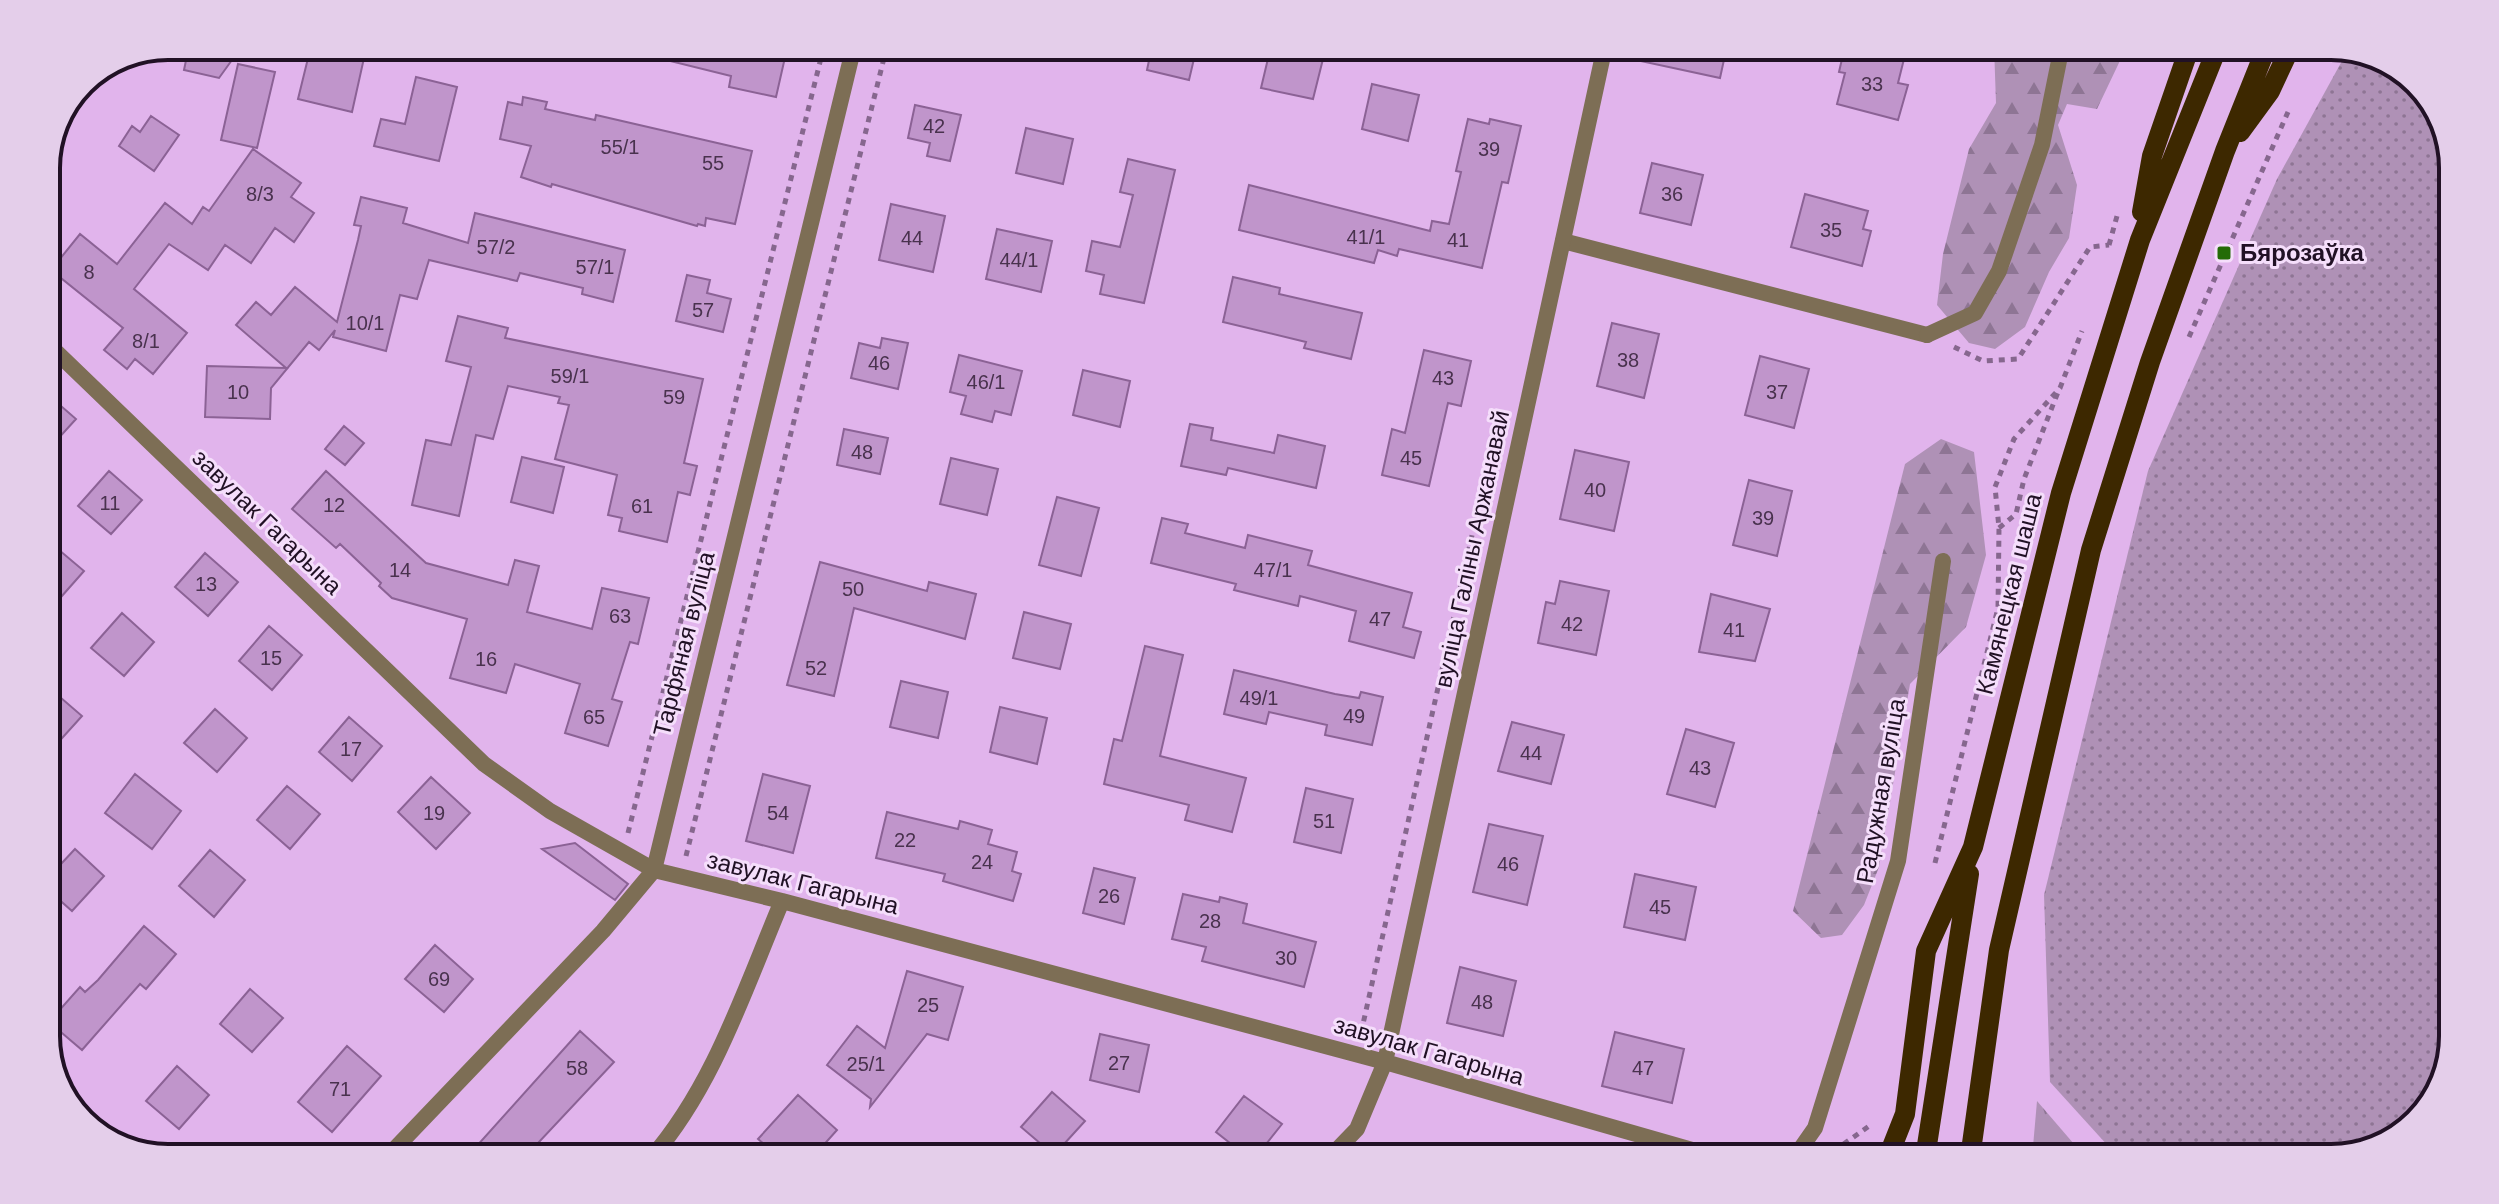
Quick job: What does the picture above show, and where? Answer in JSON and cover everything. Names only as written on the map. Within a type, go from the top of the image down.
[{"type":"main road","points":[[2140,240],[2152,156],[2185,60]]},
{"type":"main road","name":"Камянецкая шаша","points":[[1893,1144],[1905,1114],[1926,951],[1973,847],[2061,493],[2140,240],[2212,60]]},
{"type":"main road","points":[[1972,1144],[1999,950],[2091,550],[2150,362],[2225,151],[2261,60]]},
{"type":"main road","points":[[2225,151],[2270,91],[2284,60]]},
{"type":"main road","points":[[1927,1144],[1973,847]]},
{"type":"street","name":"Тарфяная вуліца","points":[[399,1144],[603,931],[654,870],[851,60]]},
{"type":"street","name":"вуліца Галіны Аржанавай","points":[[1343,1144],[1357,1129],[1385,1062],[1602,60]]},
{"type":"street","points":[[1563,241],[1927,335],[1975,313],[1999,271],[2042,145],[2059,60]]},
{"type":"street","name":"завулак Гагарына","points":[[60,355],[484,764],[550,811],[654,870],[782,901],[1385,1062],[1671,1144]]},
{"type":"street","name":"Радужная вуліца","points":[[1804,1144],[1815,1128],[1898,861],[1943,561]]},
{"type":"street","points":[[663,1144],[709,1071],[782,901]]},
{"type":"path","points":[[623,853],[821,60]]},
{"type":"path","points":[[681,877],[884,60]]},
{"type":"path","points":[[2188,340],[2290,108]]},
{"type":"path","points":[[2106,256],[2121,202]]},
{"type":"path","points":[[1983,361],[2018,359],[2090,247],[2109,245]]},
{"type":"path","points":[[1999,528],[2016,514],[2024,479],[2083,328]]},
{"type":"path","points":[[1934,866],[1944,837],[1998,608],[1999,528],[1995,487],[2014,439],[2060,388]]},
{"type":"path","points":[[1356,1055],[1485,474]]},
{"type":"path","points":[[1844,1144],[1872,1125],[1878,1115]]},
{"type":"green space","points":[[1994,60],[2120,60],[2097,109],[2067,104],[2058,125],[2077,185],[2069,238],[2049,272],[2025,327],[1995,349],[1969,343],[1937,305],[1943,254],[1969,149],[1996,103]]},
{"type":"green space","points":[[2342,61],[2372,68],[2397,82],[2417,102],[2431,127],[2437,147],[2437,1057],[2431,1077],[2417,1102],[2391,1126],[2365,1138],[2331,1144],[2106,1144],[2050,1082],[2044,895],[2148,471],[2277,179]]},
{"type":"green space","points":[[1941,439],[1974,452],[1986,555],[1966,627],[1910,684],[1879,867],[1864,905],[1842,935],[1821,938],[1793,911],[1905,464]]},
{"type":"green space","points":[[2037,1101],[2074,1144],[2033,1144]]},
{"type":"building","points":[[186,60],[232,60],[219,78],[184,70]]},
{"type":"building","points":[[308,60],[364,60],[352,112],[298,99]]},
{"type":"building","points":[[666,60],[784,60],[776,97],[729,87],[731,76]]},
{"type":"building","points":[[1149,60],[1194,60],[1189,80],[1147,70]]},
{"type":"building","points":[[1268,60],[1323,60],[1313,99],[1261,88]]},
{"type":"building","points":[[1636,60],[1724,60],[1720,78]]},
{"type":"building","points":[[1842,60],[1904,60],[1898,83],[1908,85],[1898,120],[1837,104],[1845,73],[1839,72]]},
{"type":"building","points":[[238,64],[275,72],[257,148],[221,140]]},
{"type":"building","points":[[416,77],[457,87],[439,161],[374,146],[381,119],[405,124]]},
{"type":"building","points":[[1372,84],[1419,95],[1408,141],[1362,129]]},
{"type":"building","points":[[523,97],[547,102],[545,109],[595,120],[596,115],[752,151],[735,224],[706,218],[705,226],[697,226],[521,177],[531,146],[500,139],[508,102],[522,105]]},
{"type":"building","points":[[915,105],[961,115],[950,161],[927,156],[930,143],[908,138]]},
{"type":"building","points":[[151,116],[179,135],[154,171],[119,146],[132,126],[140,132]]},
{"type":"building","points":[[1468,119],[1489,124],[1490,119],[1521,126],[1508,183],[1502,182],[1482,268],[1399,249],[1397,256],[1378,250],[1374,263],[1239,230],[1249,185],[1430,231],[1432,221],[1449,224],[1461,172],[1456,171]]},
{"type":"building","points":[[1026,128],[1073,139],[1063,184],[1016,173]]},
{"type":"building","points":[[253,149],[301,183],[291,197],[314,213],[294,242],[275,228],[251,263],[225,245],[208,270],[169,244],[134,289],[187,333],[153,374],[135,359],[127,369],[104,350],[123,328],[60,277],[60,259],[80,234],[117,264],[165,203],[192,224],[203,207],[209,211]]},
{"type":"building","points":[[1128,159],[1175,170],[1144,303],[1100,294],[1104,275],[1086,271],[1092,241],[1120,247],[1133,195],[1120,192]]},
{"type":"building","points":[[1652,163],[1703,175],[1691,225],[1640,213]]},
{"type":"building","points":[[1805,194],[1868,211],[1863,229],[1871,231],[1862,266],[1791,247]]},
{"type":"building","points":[[361,197],[407,208],[403,223],[468,243],[475,213],[625,250],[613,302],[582,294],[583,288],[520,273],[517,281],[429,260],[417,299],[400,295],[386,351],[333,337],[335,330],[319,350],[309,342],[271,388],[270,419],[205,417],[207,366],[286,368],[236,325],[256,302],[271,315],[295,287],[337,322],[361,226],[354,225]]},
{"type":"building","points":[[891,204],[945,216],[933,272],[879,260]]},
{"type":"building","points":[[997,229],[1052,241],[1041,292],[986,279]]},
{"type":"building","points":[[687,275],[710,280],[707,293],[731,299],[723,332],[676,321]]},
{"type":"building","points":[[1233,277],[1280,288],[1279,294],[1362,313],[1351,359],[1304,348],[1306,342],[1223,322]]},
{"type":"building","points":[[458,316],[508,328],[505,338],[703,379],[684,463],[697,466],[690,495],[678,492],[667,542],[619,531],[622,518],[608,515],[617,475],[555,459],[569,405],[558,403],[560,397],[508,386],[493,439],[476,435],[459,516],[412,505],[426,440],[451,445],[471,367],[446,361]]},
{"type":"building","points":[[1612,323],[1659,334],[1644,398],[1597,386]]},
{"type":"building","points":[[882,338],[908,343],[898,389],[851,378],[859,343],[880,348]]},
{"type":"building","points":[[1424,350],[1471,361],[1461,406],[1448,403],[1429,486],[1382,475],[1392,429],[1405,433]]},
{"type":"building","points":[[959,355],[1022,371],[1011,415],[995,411],[992,422],[961,414],[966,396],[950,392]]},
{"type":"building","points":[[1760,356],[1809,369],[1794,428],[1745,415]]},
{"type":"building","points":[[1083,370],[1130,381],[1120,427],[1073,415]]},
{"type":"building","points":[[60,405],[76,419],[60,437]]},
{"type":"building","points":[[1190,424],[1213,428],[1211,440],[1274,453],[1278,435],[1325,446],[1316,488],[1228,468],[1226,475],[1181,466]]},
{"type":"building","points":[[344,426],[364,443],[345,465],[325,449]]},
{"type":"building","points":[[844,429],[888,438],[880,474],[837,465]]},
{"type":"building","points":[[1575,450],[1629,462],[1614,531],[1560,519]]},
{"type":"building","points":[[522,457],[564,467],[553,513],[511,502]]},
{"type":"building","points":[[951,458],[998,469],[987,515],[940,504]]},
{"type":"building","points":[[109,471],[142,500],[111,534],[78,506]]},
{"type":"building","points":[[326,471],[426,563],[508,585],[515,560],[539,566],[527,612],[592,629],[602,588],[649,598],[638,644],[630,642],[612,699],[622,702],[608,746],[565,733],[580,684],[515,664],[506,693],[450,678],[467,619],[392,598],[379,586],[381,583],[340,544],[336,548],[292,509]]},
{"type":"building","points":[[1749,480],[1792,491],[1777,556],[1733,545]]},
{"type":"building","points":[[1057,497],[1099,508],[1081,576],[1039,565]]},
{"type":"building","points":[[1162,518],[1188,524],[1185,533],[1245,548],[1248,535],[1312,551],[1308,565],[1412,593],[1403,627],[1421,632],[1414,658],[1349,641],[1356,611],[1300,596],[1298,606],[1234,590],[1236,584],[1151,563]]},
{"type":"building","points":[[60,551],[84,571],[60,598]]},
{"type":"building","points":[[205,553],[238,582],[208,616],[175,587]]},
{"type":"building","points":[[820,562],[927,591],[929,582],[976,594],[965,639],[854,608],[834,696],[787,685]]},
{"type":"building","points":[[1560,581],[1609,591],[1596,655],[1538,643],[1546,602],[1555,604]]},
{"type":"building","points":[[1711,594],[1770,609],[1755,661],[1699,652]]},
{"type":"building","points":[[1024,612],[1071,624],[1060,669],[1013,658]]},
{"type":"building","points":[[122,613],[154,642],[124,676],[91,648]]},
{"type":"building","points":[[269,626],[302,655],[272,690],[239,661]]},
{"type":"building","points":[[1145,646],[1183,655],[1160,756],[1246,778],[1232,832],[1185,820],[1189,805],[1104,784],[1114,739],[1122,741]]},
{"type":"building","points":[[1234,670],[1335,694],[1359,698],[1361,692],[1383,697],[1372,745],[1325,735],[1327,725],[1269,712],[1266,724],[1224,714]]},
{"type":"building","points":[[901,681],[948,692],[938,738],[890,727]]},
{"type":"building","points":[[60,697],[82,716],[60,740]]},
{"type":"building","points":[[1000,707],[1047,718],[1037,764],[990,752]]},
{"type":"building","points":[[215,709],[247,738],[217,772],[184,743]]},
{"type":"building","points":[[349,717],[382,746],[352,781],[319,752]]},
{"type":"building","points":[[1512,722],[1564,735],[1551,784],[1498,771]]},
{"type":"building","points":[[1686,729],[1734,743],[1715,807],[1667,794]]},
{"type":"building","points":[[135,774],[181,811],[152,849],[105,813]]},
{"type":"building","points":[[763,774],[810,786],[793,853],[746,841]]},
{"type":"building","points":[[431,777],[470,813],[436,849],[398,812]]},
{"type":"building","points":[[287,786],[320,814],[290,849],[257,820]]},
{"type":"building","points":[[1306,788],[1353,799],[1341,853],[1294,842]]},
{"type":"building","points":[[887,812],[958,829],[960,821],[992,830],[988,844],[1017,852],[1012,871],[1021,874],[1013,901],[943,881],[945,874],[876,858]]},
{"type":"building","points":[[1489,824],[1543,836],[1527,905],[1473,892]]},
{"type":"building","points":[[575,843],[628,884],[615,900],[542,849]]},
{"type":"building","points":[[75,849],[104,876],[72,911],[60,900],[60,865]]},
{"type":"building","points":[[210,850],[245,880],[214,917],[179,886]]},
{"type":"building","points":[[1094,868],[1135,878],[1124,924],[1083,913]]},
{"type":"building","points":[[1635,874],[1696,887],[1685,940],[1624,927]]},
{"type":"building","points":[[1183,894],[1219,902],[1220,897],[1247,904],[1243,923],[1316,942],[1304,987],[1202,961],[1206,947],[1172,939]]},
{"type":"building","points":[[144,926],[176,954],[146,989],[140,984],[82,1050],[60,1031],[60,1010],[80,987],[85,992]]},
{"type":"building","points":[[435,945],[473,979],[444,1012],[405,979]]},
{"type":"building","points":[[1460,967],[1516,981],[1503,1036],[1447,1023]]},
{"type":"building","points":[[907,971],[963,987],[948,1040],[927,1034],[870,1107],[871,1099],[827,1065],[857,1026],[885,1048]]},
{"type":"building","points":[[250,989],[283,1018],[252,1052],[220,1024]]},
{"type":"building","points":[[580,1031],[614,1062],[537,1144],[479,1144]]},
{"type":"building","points":[[1615,1032],[1684,1049],[1672,1103],[1602,1086]]},
{"type":"building","points":[[1100,1034],[1149,1045],[1139,1092],[1090,1080]]},
{"type":"building","points":[[347,1046],[381,1076],[332,1132],[298,1102]]},
{"type":"building","points":[[177,1066],[209,1095],[179,1129],[146,1101]]},
{"type":"building","points":[[1052,1092],[1085,1121],[1064,1144],[1041,1144],[1021,1127]]},
{"type":"building","points":[[798,1095],[837,1130],[824,1144],[764,1144],[758,1139]]},
{"type":"building","points":[[1244,1096],[1282,1124],[1266,1144],[1231,1144],[1216,1132]]},
{"type":"place","name":"Бярозаўка","points":[[2224,253]]}]
